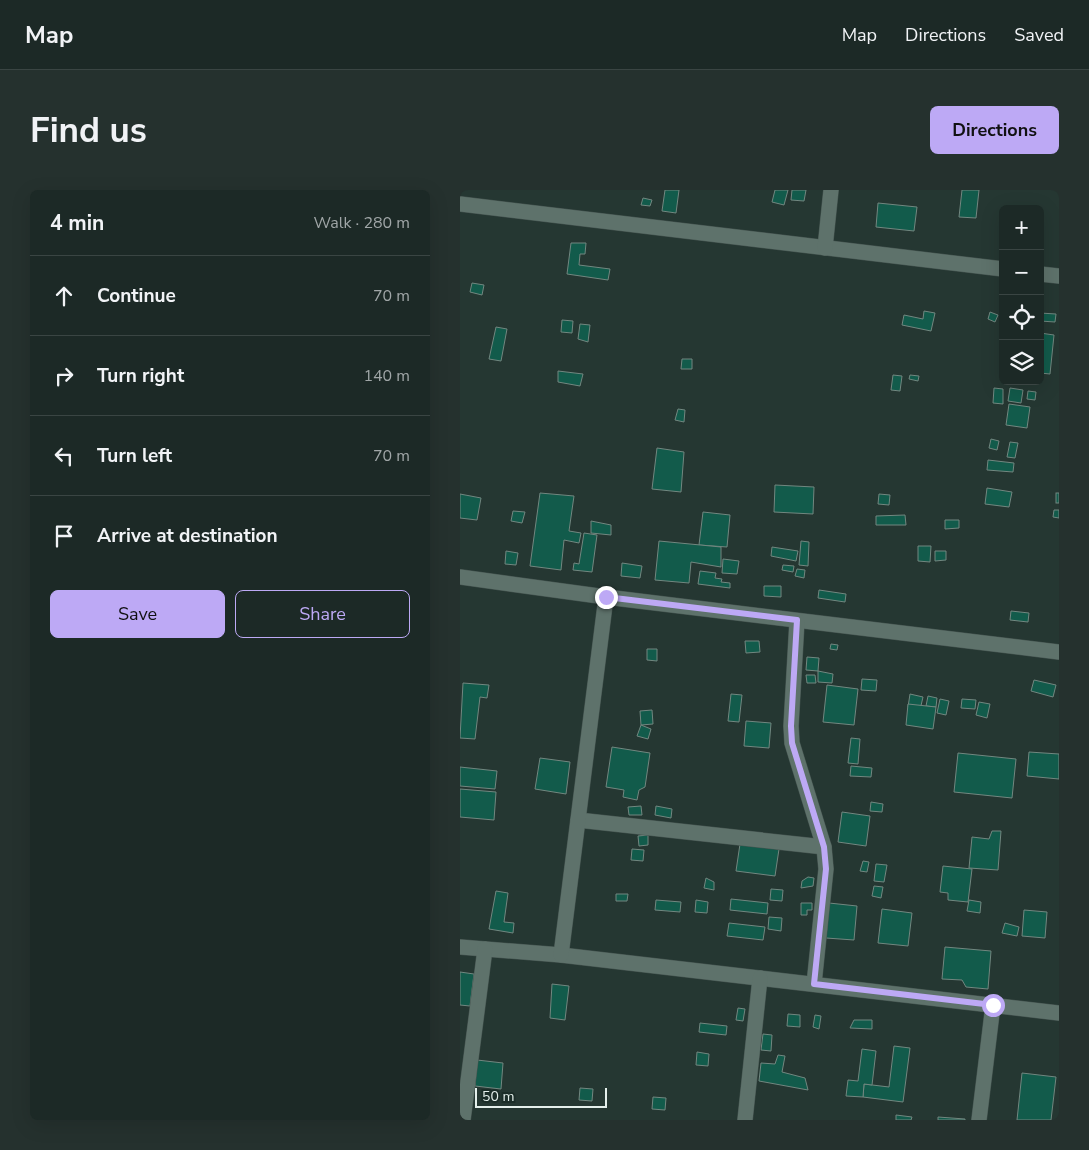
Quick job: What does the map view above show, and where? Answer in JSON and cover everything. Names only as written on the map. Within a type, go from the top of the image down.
[{"type":"street","points":[[825,248],[831,190]]},
{"type":"street","points":[[460,204],[999,269]]},
{"type":"street","points":[[1044,274],[1059,276]]},
{"type":"street","points":[[460,577],[606,597],[1059,652]]},
{"type":"street","points":[[561,955],[606,597]]},
{"type":"street","points":[[797,620],[791,726],[792,743],[824,847],[826,869],[814,984]]},
{"type":"street","points":[[578,820],[824,847]]},
{"type":"street","points":[[460,947],[561,955],[1059,1013]]},
{"type":"street","points":[[463,1120],[485,949]]},
{"type":"street","points":[[745,1120],[760,978]]},
{"type":"street","points":[[979,1120],[993,1005]]},
{"type":"building","points":[[665,190],[679,190],[676,213],[662,211]]},
{"type":"building","points":[[775,190],[788,190],[784,205],[772,202]]},
{"type":"building","points":[[792,190],[806,190],[804,201],[791,200]]},
{"type":"building","points":[[962,190],[979,190],[976,218],[959,217]]},
{"type":"building","points":[[643,198],[652,200],[650,206],[641,205]]},
{"type":"building","points":[[878,203],[917,207],[914,231],[876,227]]},
{"type":"building","points":[[571,243],[586,243],[585,254],[580,254],[579,265],[610,269],[608,280],[567,274]]},
{"type":"building","points":[[472,283],[484,285],[482,295],[470,292]]},
{"type":"building","points":[[924,311],[935,313],[931,331],[902,325],[904,315],[923,319]]},
{"type":"building","points":[[990,312],[998,315],[995,322],[988,319]]},
{"type":"building","points":[[1044,313],[1056,314],[1055,322],[1044,321]]},
{"type":"building","points":[[562,320],[573,321],[572,333],[561,332]]},
{"type":"building","points":[[580,324],[590,325],[588,342],[578,339]]},
{"type":"building","points":[[496,327],[507,329],[501,361],[489,359]]},
{"type":"building","points":[[1044,334],[1054,335],[1050,374],[1044,373]]},
{"type":"building","points":[[682,359],[692,359],[692,369],[681,369]]},
{"type":"building","points":[[558,371],[583,374],[580,386],[558,382]]},
{"type":"building","points":[[893,375],[902,376],[900,391],[891,390]]},
{"type":"building","points":[[910,375],[919,376],[918,381],[909,379]]},
{"type":"building","points":[[994,388],[1003,389],[1003,404],[993,403]]},
{"type":"building","points":[[1010,388],[1023,390],[1021,403],[1008,401]]},
{"type":"building","points":[[1028,391],[1036,392],[1035,400],[1027,399]]},
{"type":"building","points":[[1009,404],[1030,407],[1027,428],[1006,425]]},
{"type":"building","points":[[678,409],[685,410],[684,422],[675,420]]},
{"type":"building","points":[[991,439],[999,441],[997,450],[989,448]]},
{"type":"building","points":[[1010,442],[1018,443],[1015,458],[1007,457]]},
{"type":"building","points":[[657,448],[684,452],[681,492],[652,489]]},
{"type":"building","points":[[988,460],[1014,463],[1013,472],[987,470]]},
{"type":"building","points":[[775,485],[814,487],[813,514],[774,512]]},
{"type":"building","points":[[987,488],[1012,492],[1009,507],[985,504]]},
{"type":"building","points":[[540,493],[574,496],[569,531],[581,533],[579,543],[564,540],[561,570],[530,566]]},
{"type":"building","points":[[1056,493],[1059,493],[1059,503],[1056,503]]},
{"type":"building","points":[[460,494],[481,498],[477,520],[460,518]]},
{"type":"building","points":[[879,494],[890,495],[889,505],[878,504]]},
{"type":"building","points":[[1054,510],[1059,510],[1059,518],[1053,517]]},
{"type":"building","points":[[513,511],[525,512],[522,523],[511,521]]},
{"type":"building","points":[[703,512],[730,515],[727,547],[699,545]]},
{"type":"building","points":[[905,515],[906,525],[876,525],[876,516]]},
{"type":"building","points":[[945,520],[959,520],[959,528],[945,529]]},
{"type":"building","points":[[591,521],[611,525],[611,535],[591,533]]},
{"type":"building","points":[[584,533],[597,535],[592,572],[573,570],[574,563],[579,564]]},
{"type":"building","points":[[659,541],[721,547],[721,567],[691,562],[689,583],[655,580]]},
{"type":"building","points":[[801,541],[809,542],[808,566],[799,565]]},
{"type":"building","points":[[918,546],[931,546],[930,562],[918,561]]},
{"type":"building","points":[[772,547],[798,551],[796,561],[771,556]]},
{"type":"building","points":[[506,551],[518,553],[516,565],[505,564]]},
{"type":"building","points":[[935,551],[946,551],[946,560],[935,561]]},
{"type":"building","points":[[723,559],[739,561],[737,574],[722,573]]},
{"type":"building","points":[[622,563],[642,566],[640,578],[621,576]]},
{"type":"building","points":[[783,565],[794,566],[793,572],[782,570]]},
{"type":"building","points":[[797,569],[805,570],[804,578],[795,576]]},
{"type":"building","points":[[700,571],[716,573],[715,578],[722,579],[721,582],[730,583],[730,588],[698,584]]},
{"type":"building","points":[[764,586],[781,586],[781,597],[764,596]]},
{"type":"building","points":[[819,590],[846,594],[845,602],[818,598]]},
{"type":"building","points":[[1011,611],[1029,613],[1028,622],[1010,620]]},
{"type":"building","points":[[745,641],[759,641],[760,652],[746,653]]},
{"type":"building","points":[[831,644],[838,645],[837,650],[830,649]]},
{"type":"building","points":[[647,649],[657,649],[657,661],[647,660]]},
{"type":"building","points":[[807,657],[819,658],[818,671],[806,670]]},
{"type":"building","points":[[818,671],[833,674],[832,683],[818,682]]},
{"type":"building","points":[[806,675],[815,675],[816,683],[807,683]]},
{"type":"building","points":[[862,679],[877,680],[876,691],[861,690]]},
{"type":"building","points":[[1034,680],[1056,685],[1053,697],[1031,691]]},
{"type":"building","points":[[463,683],[489,685],[487,698],[480,697],[475,739],[460,738]]},
{"type":"building","points":[[827,685],[858,689],[854,725],[823,722]]},
{"type":"building","points":[[731,694],[742,695],[739,722],[728,721]]},
{"type":"building","points":[[910,694],[923,697],[920,710],[908,707]]},
{"type":"building","points":[[928,696],[937,698],[936,707],[926,706]]},
{"type":"building","points":[[940,699],[949,701],[946,715],[937,713]]},
{"type":"building","points":[[962,699],[976,700],[975,709],[961,708]]},
{"type":"building","points":[[979,702],[990,704],[987,718],[976,715]]},
{"type":"building","points":[[908,704],[936,707],[933,729],[906,725]]},
{"type":"building","points":[[652,710],[653,724],[641,725],[640,711]]},
{"type":"building","points":[[746,721],[771,723],[769,748],[744,746]]},
{"type":"building","points":[[641,725],[651,729],[648,739],[637,736]]},
{"type":"building","points":[[851,738],[860,739],[858,764],[848,763]]},
{"type":"building","points":[[612,747],[650,753],[645,787],[639,790],[637,800],[623,797],[624,790],[606,787]]},
{"type":"building","points":[[1029,752],[1059,754],[1059,779],[1027,776]]},
{"type":"building","points":[[958,753],[1016,759],[1012,798],[954,792]]},
{"type":"building","points":[[540,758],[570,762],[566,794],[535,789]]},
{"type":"building","points":[[851,766],[872,768],[871,777],[850,776]]},
{"type":"building","points":[[460,767],[497,771],[495,789],[460,786]]},
{"type":"building","points":[[460,789],[496,792],[494,820],[460,817]]},
{"type":"building","points":[[871,802],[883,804],[882,812],[870,811]]},
{"type":"building","points":[[641,806],[642,815],[629,815],[628,807]]},
{"type":"building","points":[[656,806],[672,809],[671,818],[655,815]]},
{"type":"building","points":[[842,812],[870,816],[866,846],[838,842]]},
{"type":"building","points":[[992,831],[1001,831],[998,870],[969,868],[972,837],[989,839]]},
{"type":"building","points":[[648,835],[648,845],[639,846],[638,836]]},
{"type":"building","points":[[740,844],[779,849],[775,876],[736,871]]},
{"type":"building","points":[[632,849],[644,850],[643,861],[631,860]]},
{"type":"building","points":[[863,861],[869,862],[867,872],[860,871]]},
{"type":"building","points":[[876,864],[887,865],[884,882],[874,881]]},
{"type":"building","points":[[943,866],[972,869],[968,902],[948,900],[948,893],[940,892]]},
{"type":"building","points":[[808,877],[814,878],[813,886],[801,888],[802,881]]},
{"type":"building","points":[[706,878],[714,882],[714,890],[704,888]]},
{"type":"building","points":[[874,886],[883,887],[881,898],[872,896]]},
{"type":"building","points":[[771,889],[783,890],[782,901],[770,900]]},
{"type":"building","points":[[496,891],[508,893],[504,922],[514,923],[513,933],[489,929]]},
{"type":"building","points":[[616,894],[628,894],[627,901],[616,901]]},
{"type":"building","points":[[731,899],[768,903],[767,914],[730,910]]},
{"type":"building","points":[[656,900],[681,902],[680,912],[655,910]]},
{"type":"building","points":[[696,900],[708,902],[707,913],[695,912]]},
{"type":"building","points":[[969,900],[981,902],[980,913],[967,911]]},
{"type":"building","points":[[801,903],[812,903],[812,910],[807,910],[807,915],[801,915]]},
{"type":"building","points":[[829,903],[857,906],[854,940],[826,938]]},
{"type":"building","points":[[882,909],[912,913],[908,946],[878,943]]},
{"type":"building","points":[[1024,910],[1047,912],[1045,938],[1022,936]]},
{"type":"building","points":[[769,917],[782,918],[781,931],[768,929]]},
{"type":"building","points":[[729,923],[765,927],[763,940],[727,936]]},
{"type":"building","points":[[1005,923],[1019,927],[1017,936],[1002,933]]},
{"type":"building","points":[[945,947],[991,951],[988,989],[966,987],[962,980],[942,979]]},
{"type":"building","points":[[460,972],[474,974],[470,1006],[460,1005]]},
{"type":"building","points":[[552,984],[569,986],[565,1020],[550,1018]]},
{"type":"building","points":[[738,1008],[745,1009],[743,1021],[736,1020]]},
{"type":"building","points":[[788,1014],[800,1015],[800,1027],[787,1026]]},
{"type":"building","points":[[815,1015],[821,1016],[819,1029],[813,1027]]},
{"type":"building","points":[[854,1020],[872,1020],[872,1029],[850,1028]]},
{"type":"building","points":[[700,1023],[727,1026],[726,1035],[699,1032]]},
{"type":"building","points":[[763,1034],[772,1035],[771,1051],[761,1050]]},
{"type":"building","points":[[894,1046],[910,1048],[903,1102],[863,1097],[864,1084],[889,1087]]},
{"type":"building","points":[[862,1049],[876,1051],[872,1085],[864,1084],[863,1097],[846,1096],[848,1080],[858,1081]]},
{"type":"building","points":[[697,1052],[709,1054],[708,1066],[696,1065]]},
{"type":"building","points":[[778,1055],[785,1056],[782,1072],[805,1078],[808,1090],[759,1081],[761,1063],[775,1064]]},
{"type":"building","points":[[477,1060],[503,1063],[501,1089],[475,1086]]},
{"type":"building","points":[[1022,1073],[1056,1077],[1051,1120],[1017,1120]]},
{"type":"building","points":[[580,1088],[593,1089],[592,1101],[579,1100]]},
{"type":"building","points":[[653,1097],[666,1098],[665,1110],[652,1109]]},
{"type":"building","points":[[896,1115],[912,1117],[911,1120],[896,1120]]},
{"type":"building","points":[[938,1117],[965,1119],[965,1120],[938,1120]]},
{"type":"route","points":[[606,597],[797,620],[791,726],[792,743],[824,847],[826,869],[814,984],[993,1005]]}]
